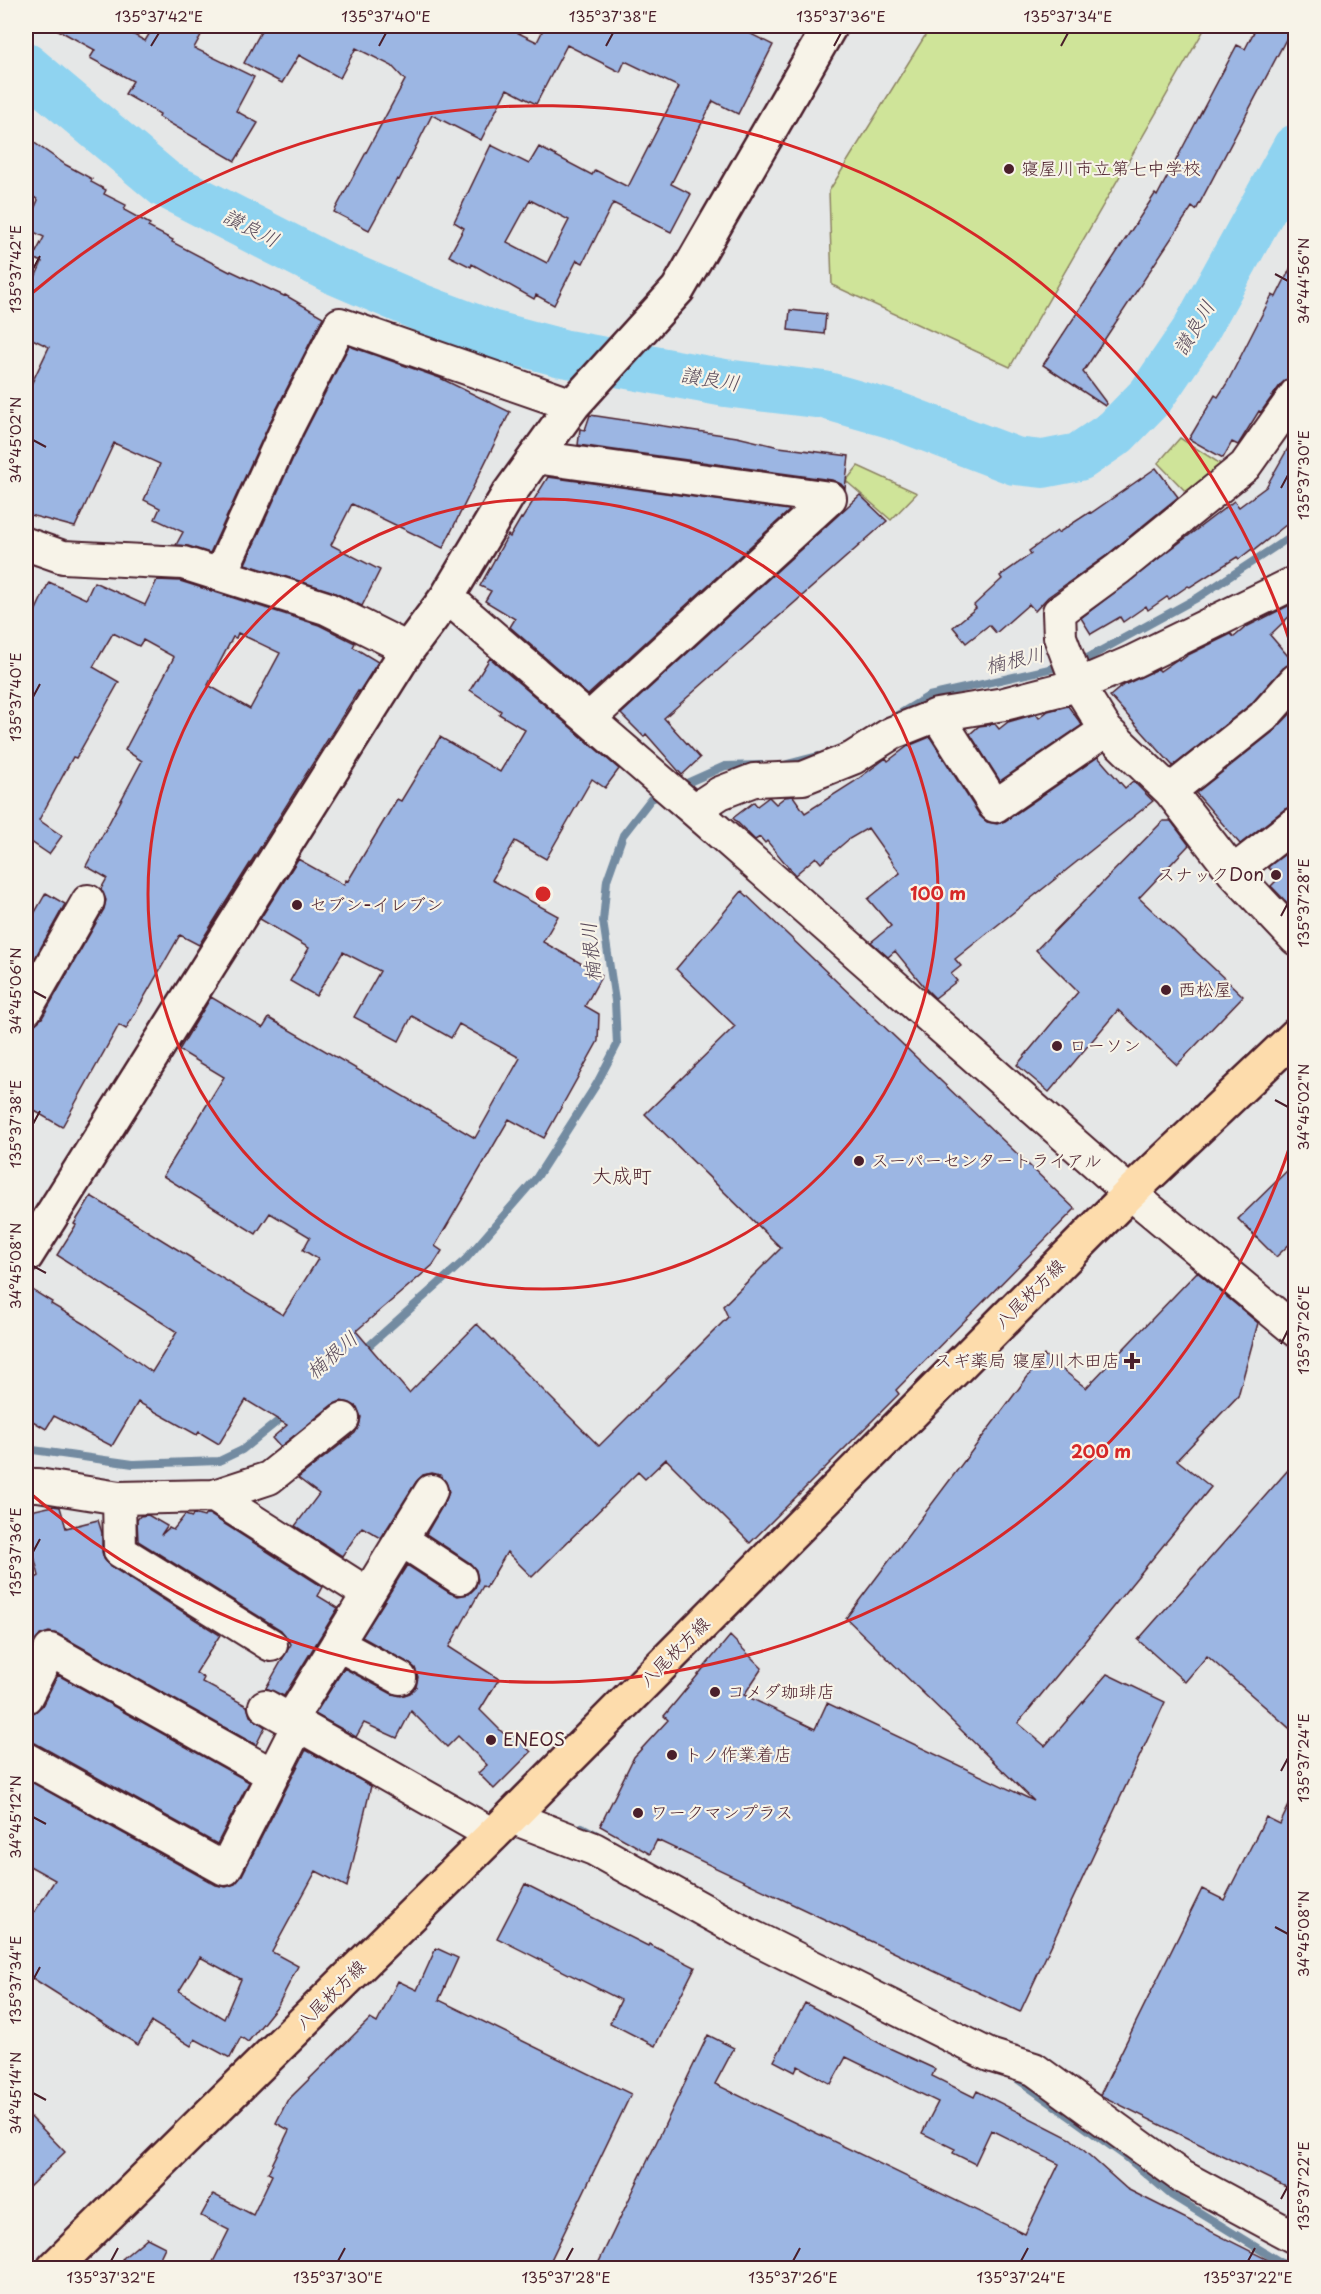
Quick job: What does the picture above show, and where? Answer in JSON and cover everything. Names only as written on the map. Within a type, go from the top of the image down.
[{"type":"main road","name":"八尾枚方線","points":[[54,2268],[502,1826],[1130,1193],[1296,1035]]},
{"type":"street","points":[[26,1256],[408,649],[447,597],[508,495],[573,405],[678,289],[830,26]]},
{"type":"street","points":[[220,575],[287,428],[340,324],[573,405]]},
{"type":"street","points":[[1296,394],[1245,466],[1118,569],[1059,612],[1060,637],[1072,669],[1106,730],[1170,791],[1233,872],[1296,939]]},
{"type":"street","points":[[535,457],[830,498],[589,719]]},
{"type":"street","points":[[26,544],[63,557],[183,563],[326,608],[408,649]]},
{"type":"street","points":[[689,806],[754,780],[803,777],[853,758],[892,733],[937,716],[1004,704],[1072,669],[1134,662],[1296,582]]},
{"type":"street","points":[[447,597],[1130,1193],[1296,1331]]},
{"type":"street","points":[[1170,791],[1263,717],[1296,680]]},
{"type":"street","points":[[937,716],[995,806],[1106,730]]},
{"type":"street","points":[[1233,872],[1296,823]]},
{"type":"street","points":[[26,1009],[88,901]]},
{"type":"street","points":[[26,1485],[119,1498],[214,1496],[269,1478],[343,1419]]},
{"type":"street","points":[[26,1759],[225,1869],[273,1775],[284,1718],[337,1644],[431,1491]]},
{"type":"street","points":[[214,1496],[368,1594]]},
{"type":"street","points":[[119,1498],[120,1551],[271,1645]]},
{"type":"street","points":[[402,1540],[460,1578]]},
{"type":"street","points":[[337,1644],[400,1678]]},
{"type":"street","points":[[26,1697],[50,1650],[273,1775]]},
{"type":"street","points":[[284,1718],[502,1826],[594,1849],[777,1949],[989,2055],[1034,2069],[1180,2176],[1296,2238]]},
{"type":"green space","points":[[931,26],[1201,26],[1205,28],[1010,367],[832,285],[829,191]]},
{"type":"green space","points":[[1180,438],[1227,468],[1190,496],[1158,463]]},
{"type":"green space","points":[[858,466],[917,493],[891,520],[846,481]]},
{"type":"building","points":[[51,26],[118,26],[145,41],[154,26],[206,26],[194,48],[254,77],[236,111],[258,123],[235,161],[159,117],[160,114],[125,94],[133,81],[90,58],[95,50]]},
{"type":"building","points":[[264,26],[504,26],[537,42],[542,32],[528,26],[735,26],[773,45],[738,114],[713,101],[671,184],[691,194],[671,232],[613,203],[583,263],[577,260],[554,305],[536,295],[534,299],[472,264],[471,267],[449,256],[464,228],[454,222],[491,145],[529,164],[539,147],[592,175],[595,170],[628,187],[679,87],[625,61],[620,72],[567,45],[536,104],[507,89],[481,140],[432,115],[399,180],[397,179],[369,230],[334,212],[405,80],[392,66],[356,48],[340,78],[299,55],[282,83],[244,63]],"holes":[[[530,200],[569,220],[547,263],[507,242]]]},
{"type":"building","points":[[1257,26],[1293,26],[1196,210],[1192,207],[1083,372],[1107,404],[1105,406],[1043,365],[1155,194],[1157,196],[1237,45],[1245,49]]},
{"type":"building","points":[[26,137],[66,165],[92,179],[91,182],[106,190],[104,194],[126,205],[124,210],[150,224],[148,227],[173,240],[172,242],[230,272],[285,295],[323,317],[271,420],[210,553],[176,545],[183,532],[155,519],[160,508],[144,500],[160,464],[114,443],[75,527],[26,514],[26,395],[49,347],[26,336],[26,298],[42,262],[33,258],[44,237],[26,228],[38,200],[26,191]]},
{"type":"building","points":[[1296,257],[1296,376],[1288,378],[1281,384],[1261,412],[1259,411],[1238,445],[1232,442],[1223,458],[1189,439],[1215,395],[1218,397],[1227,383],[1272,295],[1276,297]]},
{"type":"building","points":[[790,310],[826,314],[824,334],[788,330]]},
{"type":"building","points":[[349,346],[440,378],[510,412],[443,548],[352,504],[331,545],[380,570],[362,606],[331,591],[245,564],[303,436]]},
{"type":"building","points":[[590,415],[737,437],[779,447],[849,456],[845,489],[841,484],[832,480],[578,445],[580,429],[585,430]]},
{"type":"building","points":[[1296,434],[1296,517],[1253,551],[1252,549],[1239,559],[1237,557],[1169,599],[1167,597],[1148,610],[1146,606],[1123,622],[1120,617],[1091,634],[1081,618],[1234,501],[1239,507],[1266,487]]},
{"type":"building","points":[[1156,468],[1178,497],[1107,555],[1048,597],[1035,611],[1029,604],[996,633],[989,625],[966,643],[953,627],[976,608],[974,605],[1002,579],[1000,576],[1031,554],[1029,551],[1057,531],[1058,533],[1091,513]]},
{"type":"building","points":[[548,477],[789,511],[588,695],[510,627],[515,619],[485,601],[491,591],[480,586],[508,535],[510,537]]},
{"type":"building","points":[[860,495],[887,521],[664,718],[700,758],[682,775],[646,734],[644,737],[621,714]]},
{"type":"building","points":[[157,580],[180,581],[319,625],[355,643],[353,647],[378,662],[199,945],[180,935],[126,1029],[119,1025],[62,1127],[26,1106],[26,1027],[34,1025],[42,1018],[104,909],[106,900],[101,889],[107,878],[86,866],[142,761],[125,750],[174,657],[143,640],[139,646],[113,633],[93,667],[119,682],[76,758],[73,757],[39,820],[62,836],[49,854],[28,840],[26,845],[26,613],[33,616],[49,582],[86,599],[94,582],[145,605]],"holes":[[[238,633],[280,653],[250,709],[208,685],[233,637],[236,638]]]},
{"type":"building","points":[[1296,602],[1296,610],[1270,635],[1294,663],[1283,668],[1251,704],[1173,766],[1110,696],[1122,686],[1158,669],[1160,671],[1178,659],[1180,661],[1231,634],[1234,637],[1246,627]]},
{"type":"building","points":[[490,658],[619,769],[605,788],[592,779],[546,859],[515,841],[492,880],[558,916],[543,942],[602,975],[585,1006],[599,1014],[598,1041],[544,1138],[509,1119],[435,1246],[442,1251],[433,1265],[356,1331],[409,1393],[477,1324],[599,1446],[728,1317],[723,1306],[781,1248],[645,1114],[735,1026],[676,969],[742,891],[1075,1209],[896,1390],[899,1394],[750,1543],[666,1459],[645,1479],[638,1472],[532,1577],[507,1552],[486,1588],[483,1586],[449,1647],[499,1679],[480,1710],[507,1737],[512,1733],[531,1752],[494,1789],[478,1773],[487,1765],[458,1736],[447,1747],[411,1711],[397,1738],[364,1723],[356,1737],[315,1714],[344,1668],[392,1694],[401,1696],[410,1693],[416,1687],[418,1677],[415,1668],[362,1637],[407,1565],[458,1596],[469,1594],[475,1588],[478,1580],[476,1570],[470,1563],[426,1534],[449,1492],[446,1482],[440,1475],[432,1473],[423,1475],[416,1482],[381,1538],[362,1527],[342,1556],[295,1526],[319,1494],[298,1478],[355,1433],[361,1417],[357,1407],[341,1401],[332,1405],[280,1447],[272,1438],[287,1425],[246,1400],[219,1444],[199,1432],[197,1435],[138,1402],[112,1446],[54,1416],[46,1429],[26,1417],[26,1286],[85,1324],[152,1372],[177,1332],[57,1255],[91,1196],[283,1315],[318,1259],[303,1250],[310,1237],[270,1213],[256,1234],[163,1176],[224,1077],[179,1050],[211,997],[263,1028],[269,1018],[475,1138],[520,1058],[459,1024],[451,1038],[412,1016],[399,1041],[354,1017],[380,971],[343,952],[316,996],[290,981],[309,948],[260,919],[298,859],[344,885],[346,880],[348,881],[397,799],[401,801],[440,737],[500,772],[525,730],[499,714],[501,711],[470,690]]},
{"type":"building","points":[[1068,706],[1082,725],[1000,781],[970,734],[979,726],[995,724],[999,729],[1008,722],[1036,714],[1039,718],[1048,711]]},
{"type":"building","points":[[1296,708],[1296,805],[1285,809],[1240,844],[1196,793],[1274,731]]},
{"type":"building","points":[[930,737],[980,816],[987,822],[997,824],[1005,821],[1098,757],[1125,788],[1133,781],[1153,801],[955,959],[961,966],[951,974],[957,981],[935,998],[895,951],[888,957],[871,942],[891,926],[868,899],[900,873],[868,828],[849,839],[821,863],[816,857],[795,875],[767,841],[765,843],[760,837],[755,840],[733,818],[754,802],[757,806],[769,797],[776,804],[785,797],[793,796],[805,813],[854,782],[886,758],[888,761],[908,746]]},
{"type":"building","points":[[1163,821],[1171,821],[1189,845],[1139,898],[1243,996],[1177,1065],[1118,1010],[1049,1092],[1017,1065],[1078,992],[1036,950]]},
{"type":"building","points":[[1296,846],[1296,912],[1271,886],[1279,878],[1268,867]]},
{"type":"building","points":[[46,893],[65,904],[26,974],[26,928]]},
{"type":"building","points":[[1296,1162],[1296,1238],[1276,1257],[1238,1219]]},
{"type":"building","points":[[1197,1272],[1258,1323],[1238,1396],[1177,1460],[1211,1487],[1018,1723],[1045,1746],[1107,1674],[1165,1702],[1020,2012],[657,1840],[650,1854],[600,1826],[634,1757],[668,1720],[664,1716],[730,1636],[762,1668],[744,1695],[815,1729],[827,1703],[1034,1801],[846,1618],[1044,1355],[1086,1388]]},
{"type":"building","points":[[1296,1461],[1296,1734],[1207,1656],[1185,1682],[1138,1640]]},
{"type":"building","points":[[53,1506],[60,1507],[66,1528],[98,1520],[102,1533],[102,1552],[110,1566],[220,1635],[196,1673],[204,1678],[202,1682],[247,1706],[250,1716],[265,1727],[256,1745],[58,1634],[49,1632],[40,1635],[26,1658],[26,1583],[39,1576],[26,1523],[26,1512]]},
{"type":"building","points":[[193,1514],[204,1517],[209,1514],[323,1587],[318,1596],[338,1608],[284,1696],[266,1688],[291,1644],[281,1630],[138,1541],[137,1520],[140,1516],[148,1515],[167,1526],[161,1535],[169,1528],[173,1530],[185,1515],[192,1517]]},
{"type":"building","points":[[58,1675],[249,1782],[217,1844],[35,1743],[26,1741],[26,1715],[42,1706]]},
{"type":"building","points":[[306,1750],[371,1786],[347,1887],[316,1871],[272,1952],[298,1966],[278,2005],[248,2042],[241,2037],[230,2058],[195,2039],[191,2046],[152,2022],[138,2045],[26,1974],[26,1925],[55,1880],[26,1864],[26,1779],[216,1885],[226,1887],[235,1884],[241,1877]],"holes":[[[200,1957],[241,1979],[224,2019],[179,1991]]]},
{"type":"building","points":[[1296,1791],[1296,2192],[1100,2095],[1202,1889],[1224,1900],[1266,1817],[1280,1824]]},
{"type":"building","points":[[525,1884],[695,1967],[655,2046],[610,2023],[621,2000],[497,1938]]},
{"type":"building","points":[[436,1948],[458,1958],[439,2000],[631,2094],[547,2268],[210,2268],[229,2230],[201,2216],[213,2194],[253,2215],[272,2175],[268,2173],[289,2130],[276,2123],[287,2101],[370,2019],[377,2023],[398,1981],[417,1990]]},
{"type":"building","points":[[805,2003],[885,2046],[935,2069],[932,2076],[974,2097],[977,2091],[1071,2139],[1127,2189],[1284,2268],[596,2268],[708,2035],[734,2048],[715,2084],[1025,2234],[1059,2164],[991,2130],[975,2164],[953,2153],[955,2149],[922,2133],[938,2102],[846,2057],[831,2084],[798,2066],[795,2072],[774,2061]]},
{"type":"building","points":[[26,2112],[65,2152],[26,2190]]},
{"type":"building","points":[[147,2238],[165,2247],[155,2268],[141,2268],[122,2259]]},
{"type":"waterway","name":"讃良川","points":[[26,67],[165,184],[331,269],[424,309],[490,334],[562,353],[725,383],[824,395],[894,415],[1015,461],[1043,464],[1079,457],[1116,432],[1151,396],[1194,333],[1296,148]]},
{"type":"waterway","name":"楠根川","points":[[896,716],[929,696],[1080,662],[1197,598],[1296,533]]},
{"type":"waterway","name":"楠根川","points":[[787,764],[818,756]]},
{"type":"waterway","name":"楠根川","points":[[678,787],[725,766],[762,765]]},
{"type":"waterway","name":"楠根川","points":[[362,1352],[465,1260],[537,1177],[596,1085],[617,1045],[615,1001],[603,921],[607,880],[623,835],[651,799],[663,794]]},
{"type":"waterway","name":"楠根川","points":[[26,1449],[133,1464],[219,1461],[242,1450],[288,1413]]},
{"type":"waterway","points":[[582,1827],[597,1835]]},
{"type":"waterway","points":[[1013,2076],[1125,2156],[1171,2195],[1290,2268]]},
{"type":"place","name":"寝屋川市立第七中学校","points":[[1009,169]]},
{"type":"place","name":"スナックDon","points":[[1276,875]]},
{"type":"place","name":"セブン-イレブン","points":[[297,905]]},
{"type":"place","name":"西松屋","points":[[1166,990]]},
{"type":"place","name":"ローソン","points":[[1057,1046]]},
{"type":"place","name":"スーパーセンタートライアル","points":[[859,1161]]},
{"type":"place","name":"スギ薬局 寝屋川木田店","points":[[1132,1361]]},
{"type":"place","name":"コメダ珈琲店","points":[[715,1692]]},
{"type":"place","name":"ENEOS","points":[[491,1740]]},
{"type":"place","name":"トノ作業着店","points":[[672,1755]]},
{"type":"place","name":"ワークマンプラス","points":[[638,1813]]},
{"type":"district","name":"大成町","points":[[622,1176]]}]
